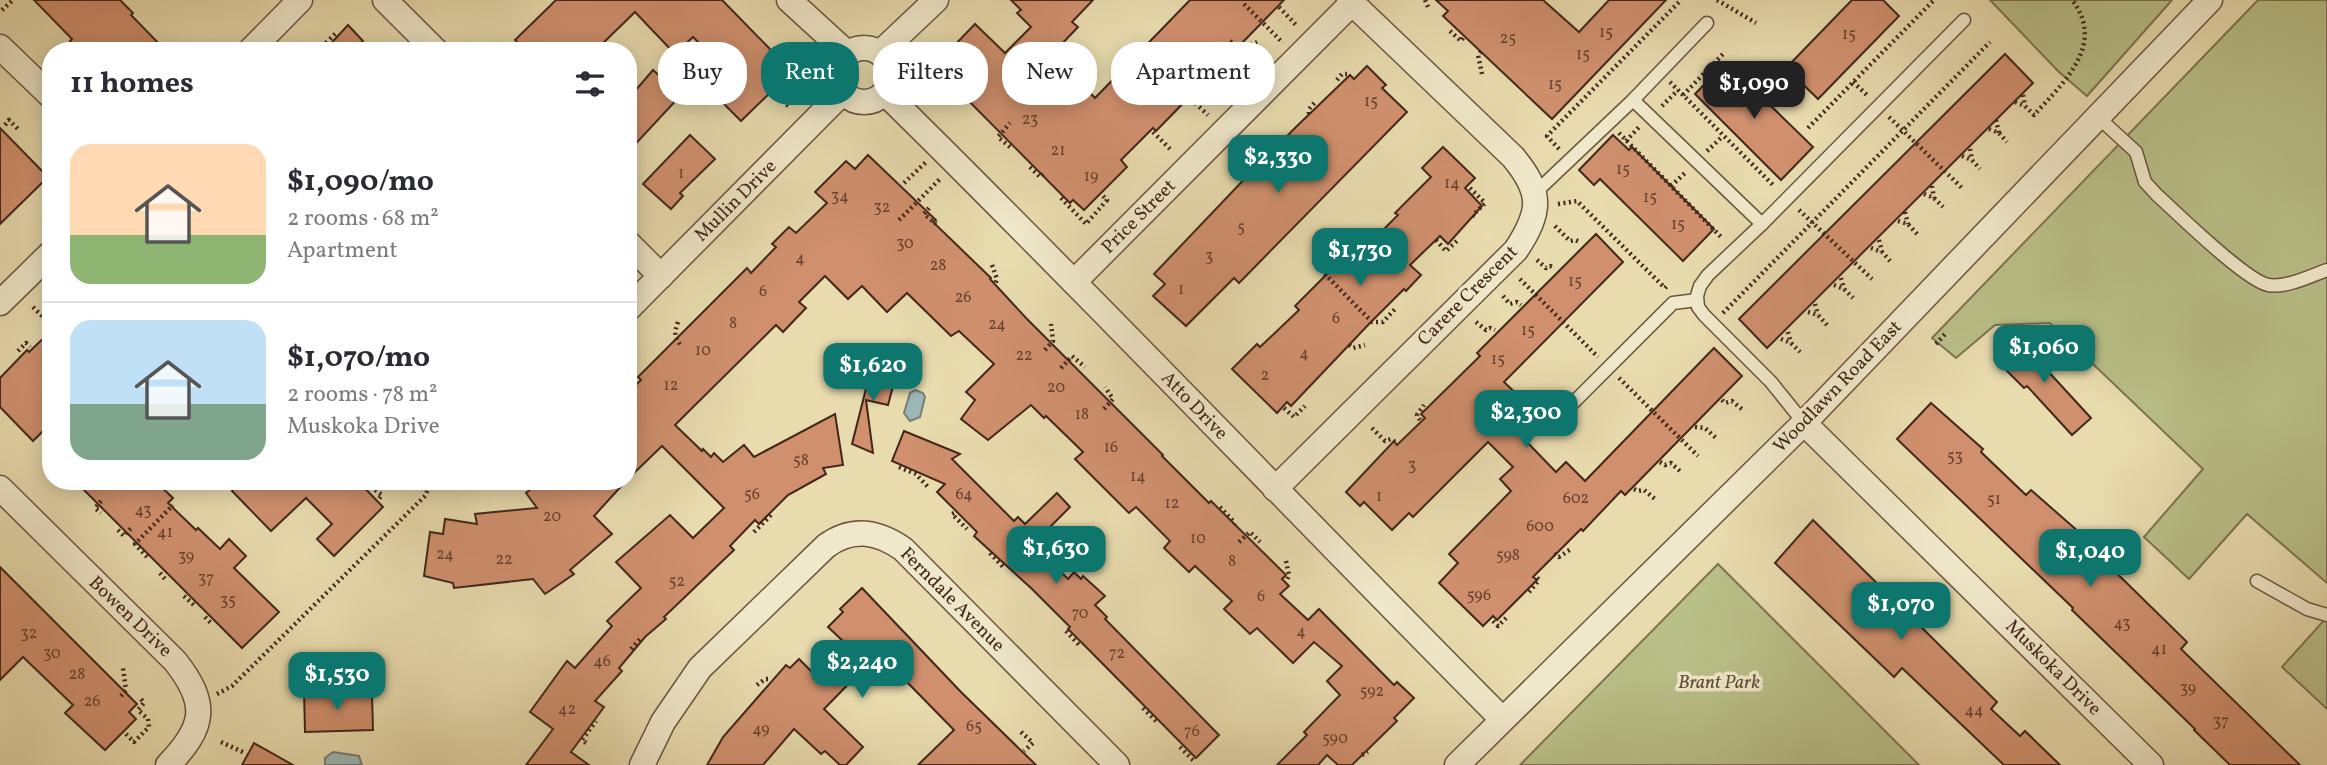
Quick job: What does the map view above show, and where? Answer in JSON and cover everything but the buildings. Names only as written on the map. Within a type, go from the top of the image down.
[{"type":"street","points":[[259,42],[300,0]]},
{"type":"street","points":[[385,0],[427,42]]},
{"type":"street","points":[[789,0],[835,42]]},
{"type":"street","points":[[892,42],[936,0]]},
{"type":"street","name":"Woodlawn Road East","points":[[1457,765],[1804,423],[2210,0]]},
{"type":"street","points":[[1350,2],[1513,157],[1547,198]]},
{"type":"street","name":"Price Street","points":[[1074,282],[1350,2]]},
{"type":"street","points":[[0,47],[42,87]]},
{"type":"street","name":"Mullin Drive","points":[[637,300],[830,105]]},
{"type":"street","name":"Atto Drive","points":[[897,105],[1502,719]]},
{"type":"street","name":"Carere Crescent","points":[[1275,489],[1516,250],[1531,228],[1535,210],[1547,198]]},
{"type":"street","points":[[637,252],[661,276]]},
{"type":"street","points":[[0,303],[42,262]]},
{"type":"street","name":"Muskoka Drive","points":[[1804,423],[2151,765]]},
{"type":"street","name":"Bowen Drive","points":[[0,488],[175,661],[194,689],[199,704]]},
{"type":"street","name":"Ferndale Avenue","points":[[642,765],[663,722],[706,662],[826,546],[837,538],[852,533],[864,533],[876,534],[903,549],[1117,765]]},
{"type":"street","points":[[168,765],[194,733],[199,720],[199,704]]},
{"type":"lane","points":[[1804,423],[1771,382],[1711,323],[1699,307],[1697,300],[1700,286],[1964,20]]},
{"type":"lane","points":[[1547,198],[1608,122],[1633,100],[1707,23]]},
{"type":"lane","points":[[1633,100],[1762,224]]},
{"type":"lane","points":[[2099,118],[2136,152],[2145,181],[2157,195],[2249,276],[2268,285],[2284,285],[2327,271]]},
{"type":"lane","points":[[1553,422],[1673,303],[1697,300]]},
{"type":"lane","points":[[2257,581],[2307,609],[2327,615]]},
{"type":"path","points":[[2,10],[13,0]]},
{"type":"path","points":[[1425,0],[1428,7]]},
{"type":"path","points":[[1552,155],[1559,148],[1547,136],[1681,0]]},
{"type":"path","points":[[1717,0],[1755,23]]},
{"type":"path","points":[[1808,128],[1934,0]]},
{"type":"path","points":[[2015,102],[2025,106],[2034,115],[2070,75],[2080,59],[2083,26],[2080,13],[2072,0]]},
{"type":"path","points":[[1244,4],[1298,57]]},
{"type":"path","points":[[1450,31],[1461,41],[1463,38]]},
{"type":"path","points":[[327,42],[336,33]]},
{"type":"path","points":[[1711,323],[1990,42]]},
{"type":"path","points":[[1482,74],[1478,55],[1483,49]]},
{"type":"path","points":[[1683,95],[1725,52]]},
{"type":"path","points":[[1660,72],[1872,279]]},
{"type":"path","points":[[1337,80],[1342,74],[1347,74]]},
{"type":"path","points":[[1853,82],[1962,188]]},
{"type":"path","points":[[2023,95],[2025,106]]},
{"type":"path","points":[[1309,114],[1309,109],[1316,101]]},
{"type":"path","points":[[1197,105],[1225,131]]},
{"type":"path","points":[[5,125],[9,120],[18,129]]},
{"type":"path","points":[[1996,120],[1999,133]]},
{"type":"path","points":[[1608,122],[1735,251]]},
{"type":"path","points":[[1010,123],[998,137],[1010,147]]},
{"type":"path","points":[[1989,129],[1999,133],[2007,142]]},
{"type":"path","points":[[1970,149],[1972,160]]},
{"type":"path","points":[[1962,156],[1972,160],[1980,169]]},
{"type":"path","points":[[899,220],[956,163]]},
{"type":"path","points":[[1030,167],[1040,177],[1044,173]]},
{"type":"path","points":[[1932,186],[1934,198]]},
{"type":"path","points":[[1470,188],[1485,203],[1473,215],[1477,218]]},
{"type":"path","points":[[1924,194],[1934,198],[1943,207]]},
{"type":"path","points":[[1061,198],[1086,224],[1107,200],[1102,195]]},
{"type":"path","points":[[1547,198],[1577,201],[1665,288],[1670,283],[1677,289]]},
{"type":"path","points":[[929,208],[924,214],[936,224]]},
{"type":"path","points":[[1905,212],[1908,224]]},
{"type":"path","points":[[1898,220],[1908,224],[1917,234]]},
{"type":"path","points":[[1555,226],[1570,241],[1572,250]]},
{"type":"path","points":[[1436,240],[1446,251],[1458,240]]},
{"type":"path","points":[[1879,240],[1882,252]]},
{"type":"path","points":[[1570,241],[1580,242]]},
{"type":"path","points":[[1871,248],[1882,252],[1891,261]]},
{"type":"path","points":[[1537,260],[1546,268],[1548,275]]},
{"type":"path","points":[[992,265],[997,279],[995,285]]},
{"type":"path","points":[[1317,266],[1371,322],[1383,322],[1395,309]]},
{"type":"path","points":[[1546,268],[1555,268]]},
{"type":"path","points":[[1842,278],[1844,289]]},
{"type":"path","points":[[1834,285],[1844,289],[1853,298]]},
{"type":"path","points":[[1503,296],[1510,304],[1511,313]]},
{"type":"path","points":[[1510,304],[1517,302],[1521,305]]},
{"type":"path","points":[[1815,304],[1818,316]]},
{"type":"path","points":[[33,307],[42,316]]},
{"type":"path","points":[[1808,312],[1818,316],[1827,325]]},
{"type":"path","points":[[678,322],[674,333],[675,339],[682,347]]},
{"type":"path","points":[[1476,322],[1486,330]]},
{"type":"path","points":[[1045,350],[1053,341],[1051,324]]},
{"type":"path","points":[[1486,330],[1495,330]]},
{"type":"path","points":[[1486,330],[1486,338]]},
{"type":"path","points":[[1788,332],[1791,343]]},
{"type":"path","points":[[1936,344],[1945,333]]},
{"type":"path","points":[[1781,339],[1791,343],[1800,352]]},
{"type":"path","points":[[18,351],[26,343],[30,347]]},
{"type":"path","points":[[1349,345],[1353,348],[1365,345]]},
{"type":"path","points":[[1061,368],[1072,356],[1085,367]]},
{"type":"path","points":[[1104,409],[1113,399],[1105,387]]},
{"type":"path","points":[[1732,392],[1732,401]]},
{"type":"path","points":[[1722,400],[1726,403],[1732,401]]},
{"type":"path","points":[[1732,401],[1743,410]]},
{"type":"path","points":[[1420,420],[1417,415],[1424,405]]},
{"type":"path","points":[[1284,408],[1294,416],[1305,406]]},
{"type":"path","points":[[1695,427],[1706,426],[1716,438]]},
{"type":"path","points":[[1372,428],[1385,441],[1391,439],[1398,444]]},
{"type":"path","points":[[1671,454],[1671,463]]},
{"type":"path","points":[[1660,463],[1671,463]]},
{"type":"path","points":[[1671,463],[1682,472]]},
{"type":"path","points":[[899,467],[916,474],[928,486]]},
{"type":"path","points":[[1644,481],[1644,490]]},
{"type":"path","points":[[1634,489],[1644,490],[1655,499]]},
{"type":"path","points":[[375,490],[382,495],[379,499]]},
{"type":"path","points":[[199,704],[232,686],[426,495],[427,490]]},
{"type":"path","points":[[101,502],[95,508],[101,513]]},
{"type":"path","points":[[147,557],[135,544],[173,505]]},
{"type":"path","points":[[1220,507],[1235,523],[1232,527]]},
{"type":"path","points":[[954,513],[952,514],[967,529]]},
{"type":"path","points":[[754,532],[771,515]]},
{"type":"path","points":[[118,530],[124,536],[131,528]]},
{"type":"path","points":[[1239,542],[1250,532],[1260,542]]},
{"type":"path","points":[[1554,554],[1559,557],[1571,549]]},
{"type":"path","points":[[989,553],[1004,568]]},
{"type":"path","points":[[1286,561],[1289,575],[1287,580]]},
{"type":"path","points":[[160,573],[165,579]]},
{"type":"path","points":[[1529,592],[1539,580],[1535,575]]},
{"type":"path","points":[[184,596],[196,607]]},
{"type":"path","points":[[205,617],[211,623]]},
{"type":"path","points":[[1493,621],[1498,625],[1506,618]]},
{"type":"path","points":[[1066,631],[1081,647]]},
{"type":"path","points":[[631,649],[640,638]]},
{"type":"path","points":[[121,696],[125,690],[123,668]]},
{"type":"path","points":[[757,685],[769,679]]},
{"type":"path","points":[[126,734],[134,742],[149,727],[148,719],[138,710],[145,703],[141,699]]},
{"type":"path","points":[[1143,708],[1158,723]]},
{"type":"path","points":[[586,743],[582,740],[596,721]]},
{"type":"path","points":[[1021,732],[1033,743],[1024,751]]},
{"type":"path","points":[[221,742],[245,753]]},
{"type":"path","points":[[1180,747],[1195,762]]},
{"type":"path","points":[[1362,755],[1368,752]]},
{"type":"green space","points":[[1990,0],[2172,0],[2087,96],[2059,72]]},
{"type":"green space","points":[[2258,0],[2327,0],[2327,583],[2247,514],[2189,579],[2144,537],[2203,469],[2050,323],[1995,325],[1956,358],[1932,338]]},
{"type":"green space","name":"Brant Park","points":[[1718,564],[1919,765],[1520,765]]},
{"type":"green space","points":[[2327,617],[2327,709],[2282,667]]},
{"type":"water","points":[[915,390],[923,393],[925,397],[920,417],[910,421],[904,413],[910,393]]},
{"type":"water","points":[[1080,539],[1089,543],[1093,552],[1089,561],[1080,565],[1071,561],[1067,552],[1071,543]]},
{"type":"water","points":[[333,752],[359,756],[362,765],[325,765],[325,758]]}]
